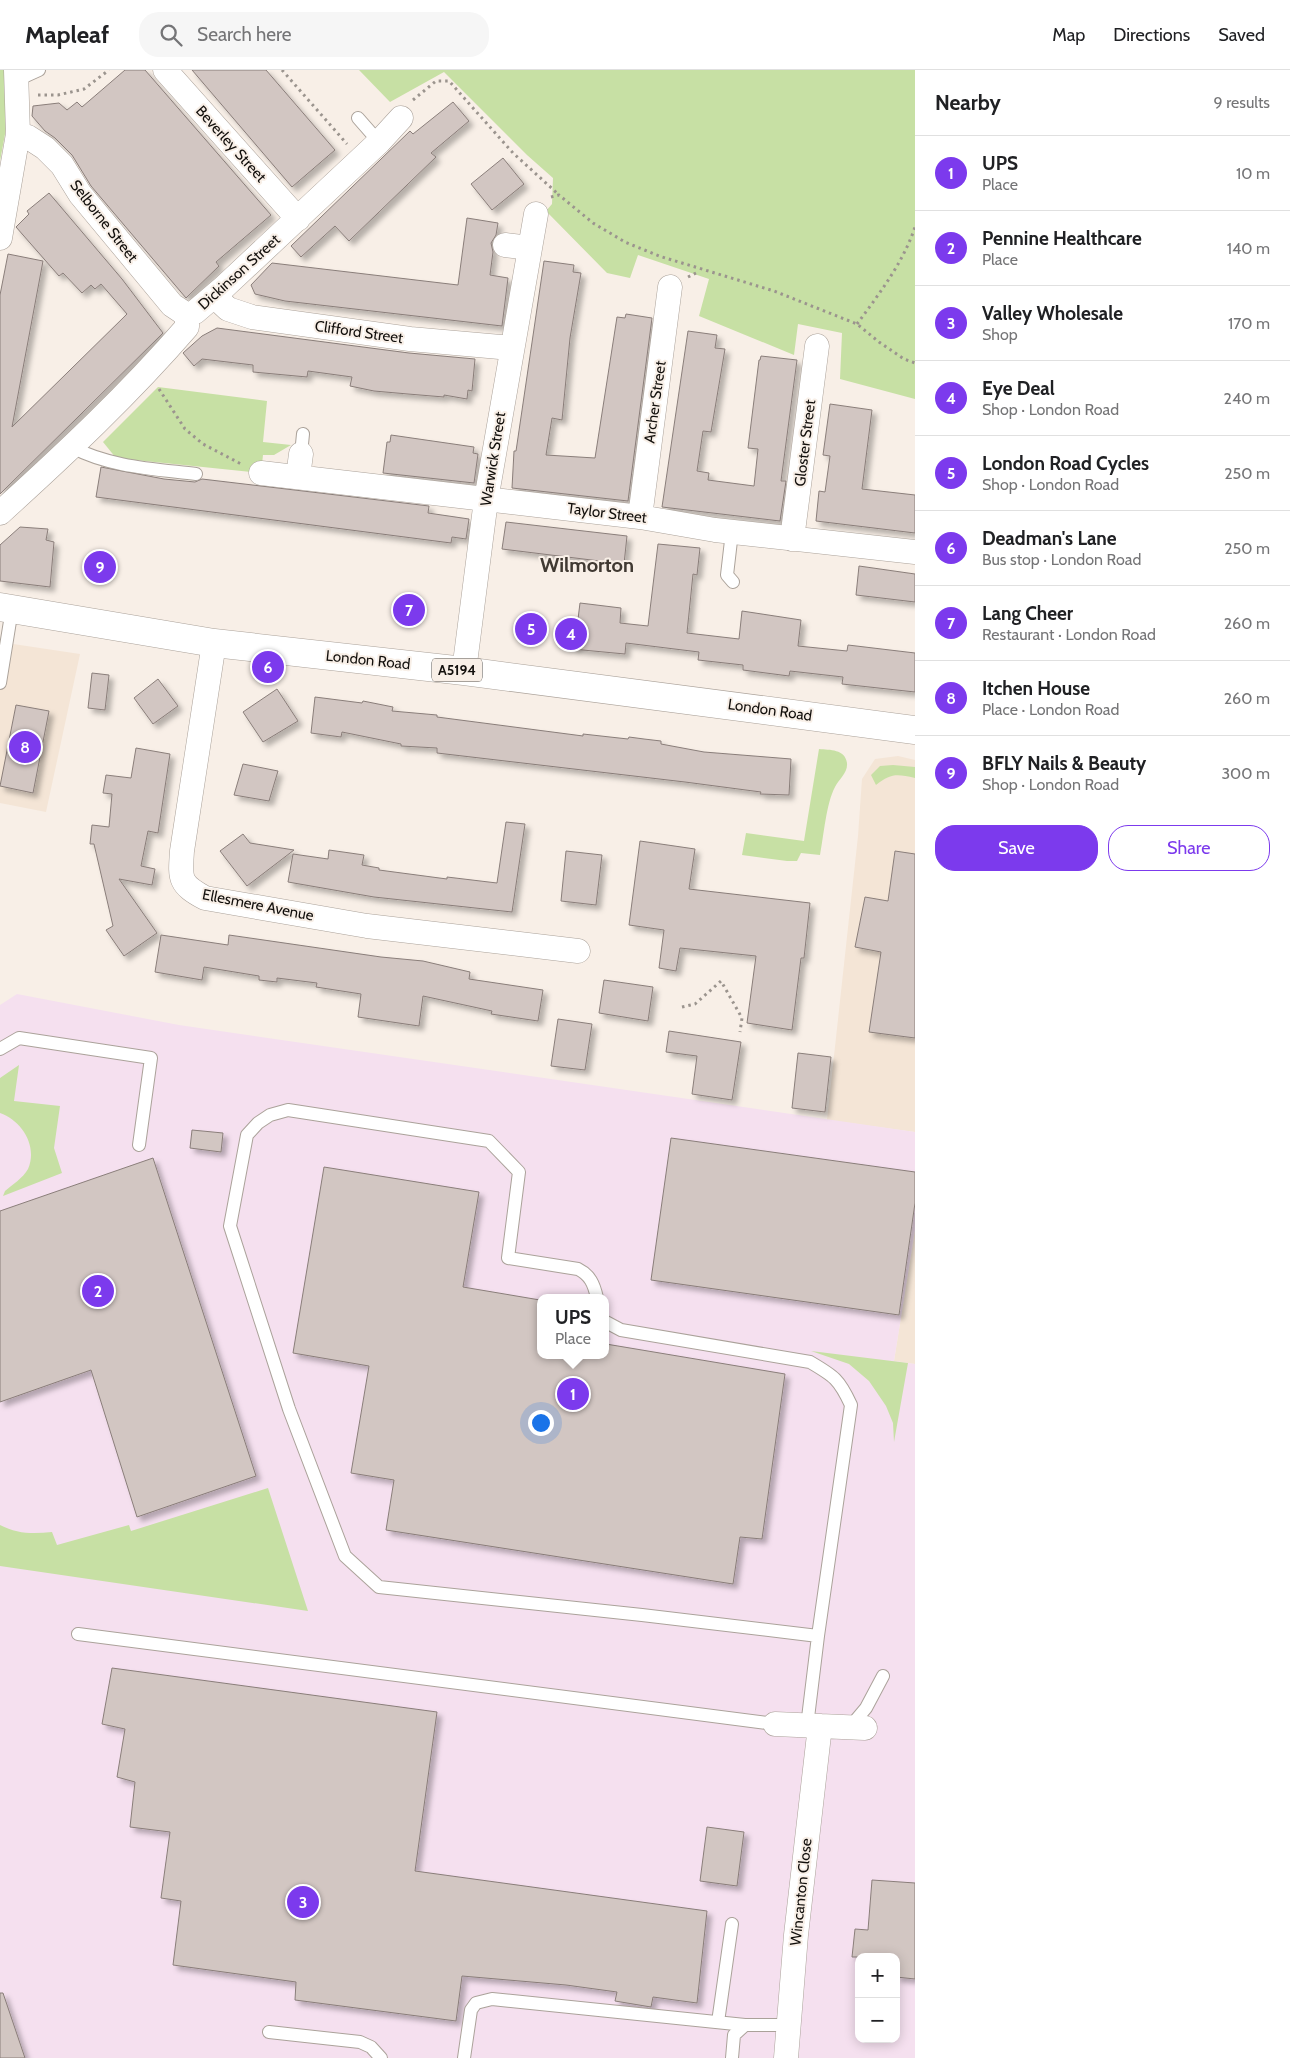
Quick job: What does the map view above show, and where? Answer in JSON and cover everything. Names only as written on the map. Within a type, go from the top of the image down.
[{"type":"main road","name":"London Road","points":[[6,608],[214,643],[464,671],[915,730]]},
{"type":"street","name":"Beverley Street","points":[[165,70],[298,218]]},
{"type":"street","points":[[0,238],[18,134],[17,82]]},
{"type":"street","name":"Dickinson Street","points":[[0,513],[72,447],[149,370],[187,327],[187,315],[194,312],[214,296],[379,142],[402,118]]},
{"type":"street","name":"Selborne Street","points":[[18,134],[28,136],[45,148],[62,165],[80,194],[172,305],[187,315]]},
{"type":"street","name":"Warwick Street","points":[[464,671],[486,500],[511,348],[539,206]]},
{"type":"street","points":[[504,245],[530,248]]},
{"type":"street","name":"Archer Street","points":[[640,517],[670,287]]},
{"type":"street","name":"Clifford Street","points":[[214,296],[228,309],[252,318],[410,339],[511,348]]},
{"type":"street","name":"Gloster Street","points":[[792,539],[817,346]]},
{"type":"street","points":[[298,477],[302,444]]},
{"type":"street","name":"Taylor Street","points":[[261,473],[640,517],[732,532],[915,552]]},
{"type":"street","name":"Ellesmere Avenue","points":[[214,643],[182,851],[180,872],[188,889],[206,898],[367,926],[578,951]]},
{"type":"street","points":[[775,1724],[858,1727]]},
{"type":"street","name":"Wincanton Close","points":[[786,2058],[814,1726]]},
{"type":"lane","points":[[17,82],[38,70]]},
{"type":"lane","points":[[358,118],[379,142]]},
{"type":"lane","points":[[72,447],[91,457],[133,466],[196,474]]},
{"type":"lane","points":[[732,532],[727,575],[733,582]]},
{"type":"lane","points":[[0,683],[6,608]]},
{"type":"lane","points":[[0,1049],[19,1038],[151,1058],[139,1146]]},
{"type":"lane","points":[[596,1294],[594,1285],[587,1274],[578,1269],[508,1258],[519,1172],[489,1141],[288,1110],[270,1115],[258,1123],[247,1135],[230,1226],[289,1410],[345,1556],[379,1587],[818,1636]]},
{"type":"lane","points":[[609,1324],[621,1330],[810,1362],[836,1378],[843,1388],[851,1405],[818,1636],[814,1726]]},
{"type":"lane","points":[[78,1634],[775,1724]]},
{"type":"lane","points":[[858,1727],[866,1708],[884,1676]]},
{"type":"lane","points":[[718,2022],[732,1924]]},
{"type":"lane","points":[[464,2058],[471,2010],[476,2003],[492,1999],[745,2025],[789,2024]]},
{"type":"lane","points":[[732,2058],[734,2035],[745,2025]]},
{"type":"lane","points":[[269,2032],[360,2042],[371,2047],[381,2058]]},
{"type":"path","points":[[17,82],[58,95],[84,89],[110,70]]},
{"type":"path","points":[[282,70],[360,159]]},
{"type":"path","points":[[402,118],[415,98],[436,81],[449,80],[513,153],[546,185],[593,223],[625,242],[659,256],[774,291],[857,324],[904,359],[915,363]]},
{"type":"path","points":[[539,206],[559,195]]},
{"type":"path","points":[[857,324],[887,282],[909,246],[915,227]]},
{"type":"path","points":[[149,370],[185,429],[203,444],[261,473]]},
{"type":"path","points":[[682,1007],[695,1004],[721,981],[742,1018],[740,1032]]},
{"type":"shaded area","points":[[0,642],[80,654],[46,812],[0,803]]},
{"type":"shaded area","points":[[898,756],[915,760],[915,1132],[827,1120],[858,836],[862,779],[875,759]]},
{"type":"shaded area","points":[[17,994],[179,1025],[915,1132],[915,1230],[894,1361],[915,1364],[915,2058],[0,2058],[0,1005]]},
{"type":"shaded area","points":[[915,1230],[915,1364],[894,1361]]},
{"type":"green space","points":[[0,70],[6,70],[9,113],[0,161]]},
{"type":"green space","points":[[359,70],[915,70],[915,399],[840,379],[842,333],[798,324],[794,355],[699,316],[709,279],[638,255],[630,278],[607,273],[546,211],[552,204],[553,178],[527,155],[444,72],[390,102]]},
{"type":"green space","points":[[158,387],[267,401],[263,442],[291,445],[274,455],[263,455],[261,473],[116,458],[103,442]]},
{"type":"green space","points":[[819,749],[840,753],[846,758],[847,763],[846,770],[835,787],[829,802],[820,855],[801,853],[797,861],[787,861],[742,855],[746,833],[804,841]]},
{"type":"green space","points":[[880,766],[915,767],[915,778],[890,776],[876,785],[871,775]]},
{"type":"green space","points":[[19,1065],[14,1101],[60,1106],[54,1148],[62,1173],[3,1196],[5,1191],[26,1172],[31,1160],[31,1152],[26,1135],[15,1122],[0,1113],[0,1078]]},
{"type":"green space","points":[[811,1351],[908,1363],[894,1442],[893,1423],[886,1406],[869,1381],[849,1364]]},
{"type":"green space","points":[[268,1488],[308,1611],[0,1566],[0,1525],[25,1533],[52,1532],[57,1545],[129,1525],[131,1531]]},
{"type":"building","points":[[125,70],[145,70],[271,215],[216,262],[219,266],[186,298],[91,186],[72,155],[45,131],[32,116],[33,106],[59,103],[67,110],[77,102],[82,107]]},
{"type":"building","points":[[192,70],[266,70],[335,150],[292,187]]},
{"type":"building","points":[[453,102],[469,121],[431,153],[436,157],[349,241],[335,226],[301,257],[291,246],[410,131],[413,134]]},
{"type":"building","points":[[503,158],[524,184],[492,210],[471,184]]},
{"type":"building","points":[[49,193],[122,279],[163,333],[0,494],[0,295],[8,254],[43,261],[12,427],[127,314],[101,284],[95,289],[91,285],[82,293],[63,273],[59,276],[16,227],[29,214],[27,211]]},
{"type":"building","points":[[467,218],[498,223],[496,235],[491,243],[493,252],[490,275],[508,278],[502,326],[285,301],[255,294],[251,285],[272,263],[458,285]]},
{"type":"building","points":[[544,261],[574,265],[573,272],[581,273],[570,338],[562,420],[552,418],[546,455],[595,458],[617,317],[625,318],[626,314],[652,318],[628,501],[512,488],[514,451],[516,451]]},
{"type":"building","points":[[217,328],[409,353],[475,359],[472,391],[468,390],[467,399],[444,395],[444,397],[374,391],[350,386],[352,377],[308,371],[307,377],[253,372],[253,365],[202,359],[194,366],[183,353],[202,336]]},
{"type":"building","points":[[688,331],[717,335],[715,348],[725,349],[711,432],[703,431],[697,471],[709,473],[708,480],[754,486],[758,449],[748,448],[759,360],[761,356],[797,360],[781,481],[786,481],[780,521],[662,507]]},
{"type":"building","points":[[830,404],[872,410],[862,489],[915,495],[915,533],[816,521],[819,491],[825,492],[830,456],[823,455]]},
{"type":"building","points":[[391,435],[474,447],[473,453],[478,454],[474,483],[383,473],[387,442],[390,442]]},
{"type":"building","points":[[101,467],[164,479],[195,482],[202,479],[429,506],[428,513],[469,519],[466,539],[452,537],[451,543],[96,497]]},
{"type":"building","points":[[506,522],[627,536],[624,564],[502,549]]},
{"type":"building","points":[[20,527],[48,529],[46,540],[54,542],[50,587],[0,581],[0,545]]},
{"type":"building","points":[[658,544],[700,548],[697,575],[693,574],[687,633],[739,639],[742,611],[801,620],[798,646],[847,651],[848,645],[915,653],[915,692],[842,684],[843,677],[790,671],[789,676],[743,670],[743,665],[698,660],[699,652],[626,643],[625,654],[572,649],[580,603],[621,608],[620,623],[648,626]]},
{"type":"building","points":[[859,566],[915,574],[915,602],[856,595]]},
{"type":"building","points":[[92,673],[109,675],[105,710],[88,708]]},
{"type":"building","points":[[158,679],[178,706],[153,724],[134,698]]},
{"type":"building","points":[[277,689],[298,721],[263,742],[243,712]]},
{"type":"building","points":[[315,697],[362,703],[363,701],[393,707],[392,711],[437,715],[437,717],[583,736],[583,734],[661,741],[661,744],[704,752],[791,759],[789,795],[760,794],[761,792],[685,782],[437,753],[437,748],[401,746],[401,744],[342,732],[341,737],[311,733]]},
{"type":"building","points":[[16,705],[49,711],[33,793],[0,786]]},
{"type":"building","points":[[136,748],[170,754],[158,833],[148,831],[141,866],[155,869],[152,885],[119,879],[157,933],[124,956],[106,930],[113,926],[94,844],[90,844],[92,825],[109,827],[112,794],[103,793],[106,775],[131,778]]},
{"type":"building","points":[[243,764],[278,771],[269,801],[234,795]]},
{"type":"building","points":[[506,822],[525,824],[512,912],[374,897],[288,882],[293,854],[328,859],[329,850],[364,855],[362,865],[379,868],[379,870],[497,883]]},
{"type":"building","points":[[243,834],[250,843],[294,850],[247,886],[220,851]]},
{"type":"building","points":[[640,841],[695,849],[689,889],[810,903],[804,958],[801,958],[792,1030],[747,1023],[756,956],[680,948],[676,971],[659,968],[664,930],[629,925]]},
{"type":"building","points":[[566,851],[602,855],[596,905],[561,901]]},
{"type":"building","points":[[895,851],[915,854],[915,1038],[869,1032],[881,952],[855,947],[865,897],[888,901]]},
{"type":"building","points":[[161,935],[228,945],[229,935],[381,957],[423,961],[470,972],[469,979],[543,990],[538,1021],[491,1014],[492,1011],[423,996],[419,1026],[358,1017],[361,994],[316,987],[317,983],[277,978],[277,982],[259,980],[259,976],[204,967],[202,980],[155,972]]},
{"type":"building","points":[[604,980],[653,987],[648,1021],[599,1013]]},
{"type":"building","points":[[558,1019],[592,1024],[585,1070],[551,1066]]},
{"type":"building","points":[[669,1031],[741,1042],[732,1100],[692,1094],[697,1056],[666,1052]]},
{"type":"building","points":[[798,1053],[831,1057],[825,1112],[792,1108]]},
{"type":"building","points":[[192,1130],[223,1133],[221,1152],[190,1148]]},
{"type":"building","points":[[671,1138],[915,1172],[915,1203],[899,1315],[651,1280]]},
{"type":"building","points":[[153,1158],[256,1476],[137,1517],[91,1370],[0,1402],[0,1211]]},
{"type":"building","points":[[324,1167],[479,1192],[463,1287],[537,1299],[537,1359],[609,1359],[609,1345],[785,1374],[762,1539],[740,1537],[733,1584],[386,1530],[394,1480],[351,1473],[369,1366],[293,1353]]},
{"type":"building","points":[[112,1668],[437,1712],[415,1871],[707,1911],[697,2003],[653,1997],[651,2007],[615,2001],[617,1992],[566,1985],[462,1976],[456,2021],[295,2000],[296,1982],[173,1965],[181,1901],[161,1898],[170,1832],[130,1827],[135,1782],[117,1777],[125,1729],[102,1724]]},
{"type":"building","points":[[707,1827],[744,1832],[737,1886],[700,1881]]},
{"type":"building","points":[[872,1880],[915,1883],[915,1979],[900,1977],[900,1953],[855,1953],[855,1957],[852,1957],[855,1929],[868,1930]]},
{"type":"building","points":[[0,1993],[3,1993],[25,2058],[0,2058]]},
{"type":"place","name":"BFLY Nails & Beauty","points":[[100,567]]},
{"type":"place","name":"Lang Cheer","points":[[409,610]]},
{"type":"place","name":"London Road Cycles","points":[[531,629]]},
{"type":"place","name":"Eye Deal","points":[[571,634]]},
{"type":"place","name":"Deadman's Lane","points":[[268,667]]},
{"type":"place","name":"Itchen House","points":[[25,747]]},
{"type":"place","name":"Pennine Healthcare","points":[[98,1291]]},
{"type":"place","name":"UPS","points":[[573,1394]]},
{"type":"place","name":"Valley Wholesale","points":[[303,1902]]},
{"type":"district","name":"Wilmorton","points":[[587,565]]}]
